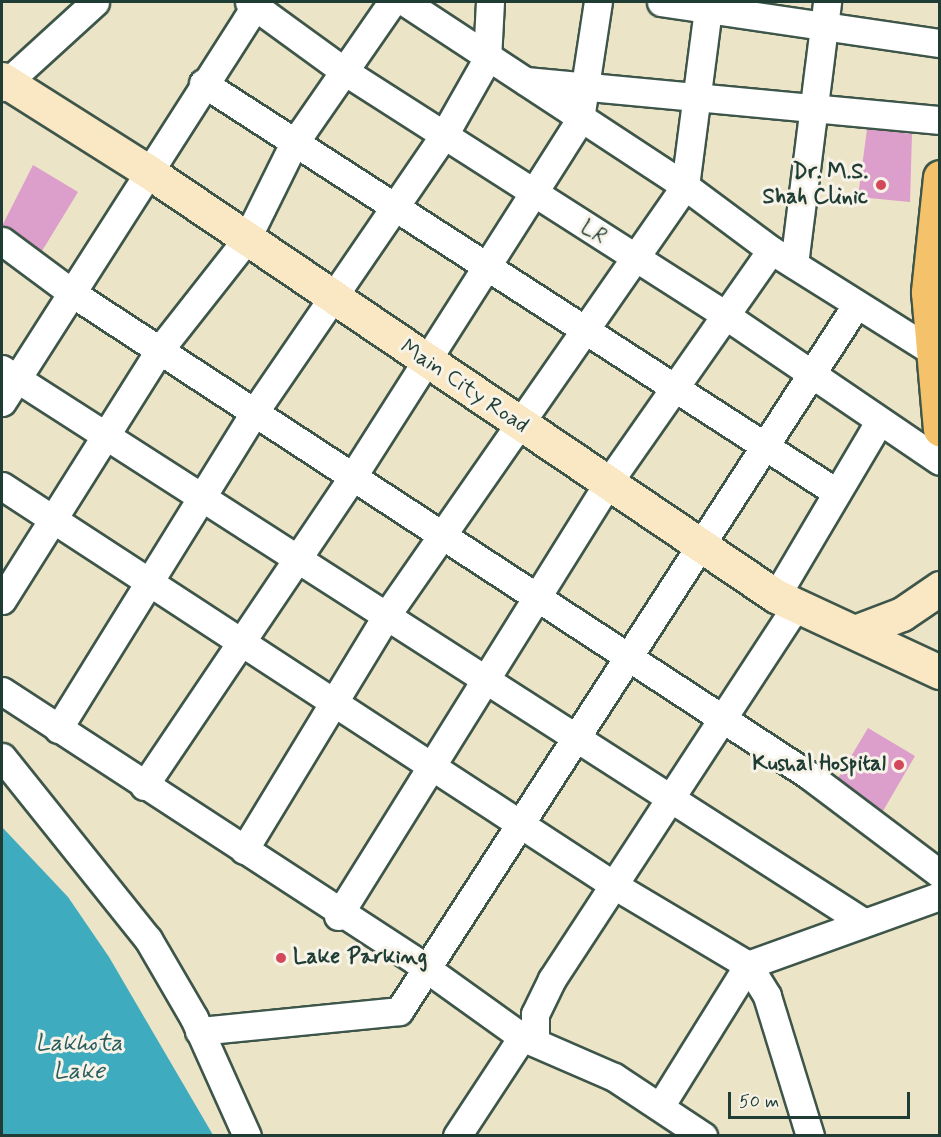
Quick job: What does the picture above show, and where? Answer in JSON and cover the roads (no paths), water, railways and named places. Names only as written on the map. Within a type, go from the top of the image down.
[{"type":"main road","points":[[939,177],[934,349],[939,429]]},
{"type":"street","points":[[3,82],[95,2]]},
{"type":"street","points":[[2,600],[107,437],[161,348],[246,240],[293,145],[392,2]]},
{"type":"street","points":[[405,2],[487,59],[525,81],[685,186],[771,250],[855,305],[934,349]]},
{"type":"street","points":[[58,729],[255,411],[444,135],[487,59],[490,2]]},
{"type":"street","points":[[145,785],[353,477],[580,119],[590,84],[598,2]]},
{"type":"street","points":[[661,2],[709,4],[824,28],[939,43]]},
{"type":"street","points":[[794,264],[816,110],[827,2]]},
{"type":"street","points":[[2,402],[9,374],[72,293],[146,170],[254,3]]},
{"type":"street","name":"LR","points":[[254,3],[344,71],[631,258],[722,313],[939,461]]},
{"type":"street","points":[[244,850],[330,703],[388,613],[443,538],[631,258],[685,186],[709,4]]},
{"type":"street","points":[[525,81],[590,84],[816,110],[939,120]]},
{"type":"street","name":"Main City Road","points":[[3,82],[146,170],[519,424],[786,601],[939,672]]},
{"type":"street","points":[[203,83],[293,145],[487,266],[836,492]]},
{"type":"street","points":[[2,241],[72,293],[161,348],[443,538],[723,718],[899,839],[939,874]]},
{"type":"street","points":[[339,914],[482,676],[533,597],[722,313],[771,250]]},
{"type":"street","points":[[199,1031],[399,1011],[427,973],[699,544],[855,305]]},
{"type":"street","points":[[9,374],[298,559],[388,613],[577,739],[860,920]]},
{"type":"street","points":[[457,1136],[528,1040],[541,998],[612,884],[671,800],[723,718],[786,601],[836,492],[879,422]]},
{"type":"street","points":[[2,486],[146,584],[428,766],[612,884],[748,965],[767,996],[810,1136]]},
{"type":"street","points":[[855,632],[902,614],[939,588]]},
{"type":"street","points":[[2,691],[528,1040],[614,1077],[703,1136]]},
{"type":"street","points":[[2,757],[148,939],[199,1031],[248,1136]]},
{"type":"street","points":[[661,1106],[748,965],[860,920],[939,896]]},
{"type":"water","name":"Lakhota Lake","points":[[2,827],[68,897],[109,957],[213,1135],[2,1135]]},
{"type":"place","name":"Dr. M.S. Shah Clinic","points":[[881,185]]},
{"type":"place","name":"Kushal Hospital","points":[[899,765]]},
{"type":"place","name":"Lake Parking","points":[[281,958]]}]
